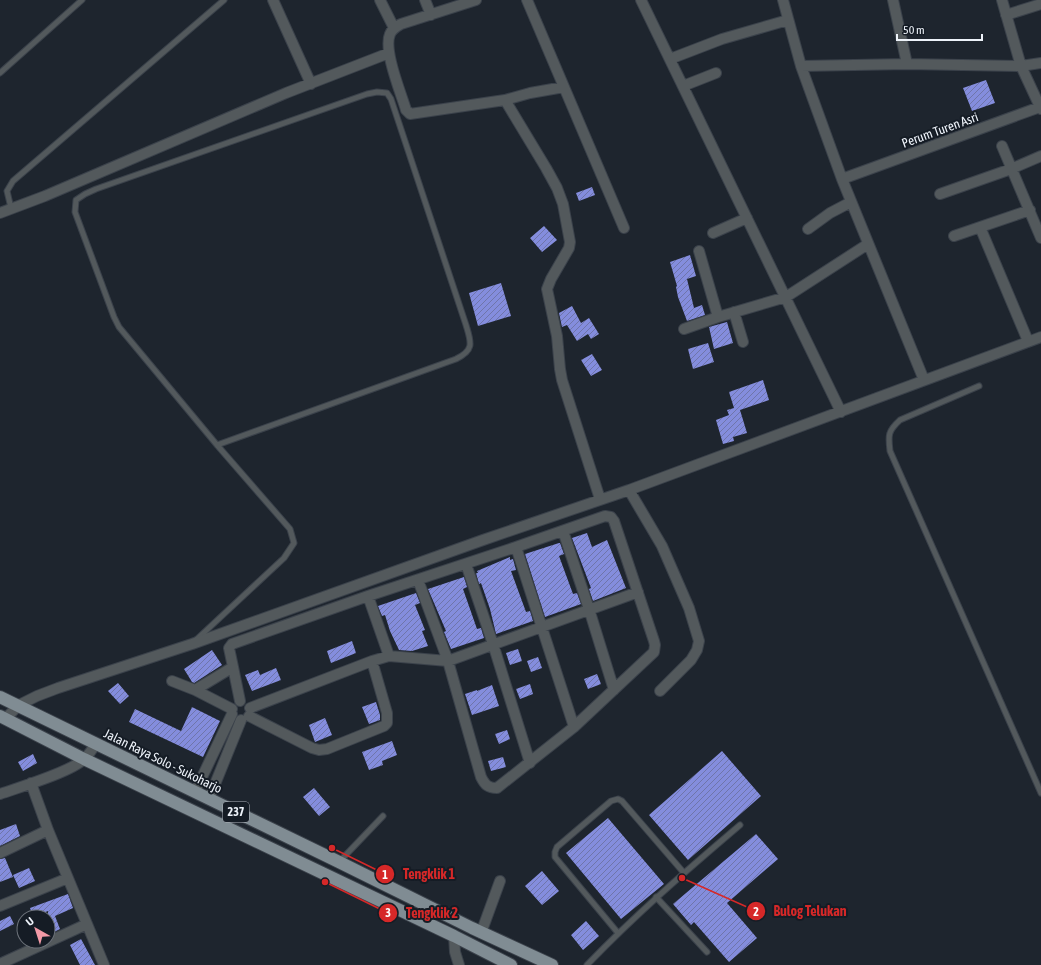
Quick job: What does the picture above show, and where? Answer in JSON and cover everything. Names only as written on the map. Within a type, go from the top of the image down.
[{"type":"main road","name":"Jalan Raya Solo - Sukoharjo","points":[[0,697],[477,930],[552,965]]},
{"type":"main road","name":"237","points":[[2,718],[511,965]]},
{"type":"street","points":[[273,0],[311,84]]},
{"type":"street","points":[[380,0],[394,28]]},
{"type":"street","points":[[424,0],[431,15]]},
{"type":"street","points":[[476,0],[401,24],[394,28],[388,39],[389,53],[406,110],[410,114],[505,100],[530,93],[564,87]]},
{"type":"street","points":[[527,0],[624,228]]},
{"type":"street","points":[[641,0],[841,412]]},
{"type":"street","points":[[783,0],[801,66],[845,178],[851,202],[924,380]]},
{"type":"street","points":[[893,0],[907,64]]},
{"type":"street","points":[[1002,0],[1021,66],[1041,108]]},
{"type":"street","points":[[1006,15],[1041,4]]},
{"type":"street","points":[[670,59],[722,39],[788,20]]},
{"type":"street","points":[[0,213],[45,196],[311,84],[389,53]]},
{"type":"street","points":[[801,66],[907,64],[1021,66],[1041,63]]},
{"type":"street","points":[[683,86],[716,73]]},
{"type":"street","points":[[505,100],[546,168],[557,188],[563,204],[570,242],[567,253],[550,279],[547,292],[557,336],[562,380],[600,499]]},
{"type":"street","name":"Perum Turen Asri","points":[[845,178],[1041,108]]},
{"type":"street","points":[[1002,146],[1041,238]]},
{"type":"street","points":[[940,194],[1011,169],[1041,156]]},
{"type":"street","points":[[808,229],[830,213],[851,202]]},
{"type":"street","points":[[954,236],[1030,210]]},
{"type":"street","points":[[713,233],[748,218]]},
{"type":"street","points":[[980,227],[1028,341]]},
{"type":"street","points":[[684,329],[718,317],[786,297],[868,244]]},
{"type":"street","points":[[699,250],[718,317]]},
{"type":"street","points":[[734,312],[743,342]]},
{"type":"street","points":[[2,718],[19,705],[58,688],[192,644],[629,490],[1041,337]]},
{"type":"street","points":[[629,490],[662,546],[689,608],[699,641],[697,650],[691,660],[660,691]]},
{"type":"street","points":[[241,713],[235,704],[240,701],[229,648],[232,644],[368,596],[605,516],[612,518],[614,521],[654,641],[654,652],[574,727],[498,788],[491,788],[485,786],[481,777],[448,661],[418,580]]},
{"type":"street","points":[[563,531],[614,690]]},
{"type":"street","points":[[516,547],[574,727]]},
{"type":"street","points":[[466,564],[493,644],[530,763]]},
{"type":"street","points":[[195,792],[241,713],[372,661],[389,656],[448,661],[638,592]]},
{"type":"street","points":[[368,596],[389,656]]},
{"type":"street","points":[[172,681],[195,690],[312,748],[319,750],[327,749],[387,724],[387,713],[372,661]]},
{"type":"street","points":[[195,690],[233,667]]},
{"type":"street","points":[[209,799],[241,713]]},
{"type":"street","points":[[0,794],[62,772],[79,764],[96,744]]},
{"type":"street","points":[[31,783],[48,830],[104,965]]},
{"type":"street","points":[[0,852],[48,830]]},
{"type":"street","points":[[0,906],[68,878]]},
{"type":"street","points":[[477,930],[500,881]]},
{"type":"street","points":[[2,962],[87,924]]},
{"type":"street","points":[[459,965],[455,952],[462,940]]},
{"type":"lane","points":[[0,73],[82,0]]},
{"type":"lane","points":[[11,208],[7,191],[13,181],[224,0]]},
{"type":"lane","points":[[192,644],[284,558],[294,543],[290,529],[217,445],[119,327],[76,212],[76,200],[85,194],[367,94],[377,92],[386,93],[392,99],[466,324],[470,337],[470,347],[466,354],[456,360],[217,445]]},
{"type":"lane","points":[[979,386],[900,420],[892,428],[888,437],[890,451],[1041,793]]},
{"type":"lane","points":[[618,932],[555,857],[557,847],[611,801],[618,800],[622,801],[684,874]]},
{"type":"lane","points":[[339,862],[383,816]]},
{"type":"lane","points":[[587,965],[618,932],[656,897],[740,825]]},
{"type":"lane","points":[[656,897],[707,952]]},
{"type":"building","points":[[986,80],[995,103],[972,111],[963,88]]},
{"type":"building","points":[[592,187],[595,195],[579,201],[576,193]]},
{"type":"building","points":[[544,226],[557,240],[542,252],[530,238]]},
{"type":"building","points":[[690,255],[696,276],[687,279],[694,308],[702,305],[705,315],[687,321],[678,297],[677,286],[670,262]]},
{"type":"building","points":[[501,283],[511,316],[478,326],[469,293]]},
{"type":"building","points":[[572,306],[581,323],[589,318],[599,334],[591,339],[588,334],[577,341],[567,325],[562,327],[559,313]]},
{"type":"building","points":[[727,322],[733,343],[714,349],[709,327]]},
{"type":"building","points":[[708,343],[714,362],[693,369],[688,349]]},
{"type":"building","points":[[592,354],[602,370],[591,376],[581,360]]},
{"type":"building","points":[[763,380],[769,400],[740,410],[747,433],[733,437],[734,441],[723,444],[716,420],[729,415],[727,410],[734,408],[729,392]]},
{"type":"building","points":[[587,533],[592,547],[607,540],[626,588],[593,601],[589,589],[591,588],[572,538]]},
{"type":"building","points":[[560,543],[564,554],[559,556],[573,594],[577,593],[581,604],[545,617],[525,554]]},
{"type":"building","points":[[510,557],[510,560],[513,559],[516,570],[511,571],[526,612],[530,611],[533,621],[496,634],[490,609],[476,573],[478,573],[477,571]]},
{"type":"building","points":[[464,577],[467,587],[463,589],[477,629],[481,628],[484,638],[451,649],[444,632],[446,631],[428,589]]},
{"type":"building","points":[[416,593],[420,603],[415,605],[425,630],[422,631],[428,646],[412,651],[399,650],[390,631],[385,615],[382,616],[378,606]]},
{"type":"building","points":[[352,641],[356,653],[331,663],[327,651]]},
{"type":"building","points":[[518,649],[522,661],[510,665],[506,653]]},
{"type":"building","points":[[212,650],[222,665],[194,683],[192,682],[184,669]]},
{"type":"building","points":[[538,657],[542,668],[531,672],[527,661]]},
{"type":"building","points":[[276,668],[281,680],[252,691],[245,675],[258,670],[260,675]]},
{"type":"building","points":[[597,674],[601,684],[588,689],[584,679]]},
{"type":"building","points":[[118,683],[129,696],[120,704],[108,691]]},
{"type":"building","points":[[530,684],[533,694],[520,699],[516,689]]},
{"type":"building","points":[[492,685],[499,706],[472,715],[465,694]]},
{"type":"building","points":[[376,702],[380,720],[369,724],[362,707]]},
{"type":"building","points":[[192,707],[220,721],[203,757],[129,722],[135,709],[181,731]]},
{"type":"building","points":[[325,718],[332,735],[315,742],[309,725]]},
{"type":"building","points":[[507,730],[510,739],[499,744],[495,734]]},
{"type":"building","points":[[392,741],[397,755],[382,761],[383,765],[369,770],[362,752]]},
{"type":"building","points":[[722,751],[761,796],[688,860],[649,815]]},
{"type":"building","points":[[33,754],[37,763],[23,771],[18,762]]},
{"type":"building","points":[[503,757],[506,767],[491,771],[488,761]]},
{"type":"building","points":[[314,788],[330,807],[319,816],[303,797]]},
{"type":"building","points":[[608,818],[664,884],[621,919],[566,853]]},
{"type":"building","points":[[16,824],[20,836],[0,846],[0,830]]},
{"type":"building","points":[[756,834],[778,859],[727,903],[757,938],[729,962],[694,922],[691,925],[673,904]]},
{"type":"building","points":[[5,858],[13,877],[0,882],[0,859]]},
{"type":"building","points":[[29,868],[35,881],[19,888],[13,875]]},
{"type":"building","points":[[542,871],[559,891],[542,905],[525,886]]},
{"type":"building","points":[[68,894],[73,908],[56,916],[56,909],[30,908]]},
{"type":"building","points":[[10,916],[14,924],[0,931],[0,921]]},
{"type":"building","points":[[56,919],[60,929],[56,931]]},
{"type":"building","points":[[586,921],[599,936],[583,950],[571,935]]},
{"type":"building","points":[[81,939],[95,965],[80,965],[70,945]]},
{"type":"place","name":"Tengklik 1","points":[[332,848]]},
{"type":"place","name":"Bulog Telukan","points":[[682,878]]},
{"type":"place","name":"Tengklik 2","points":[[325,882]]}]
